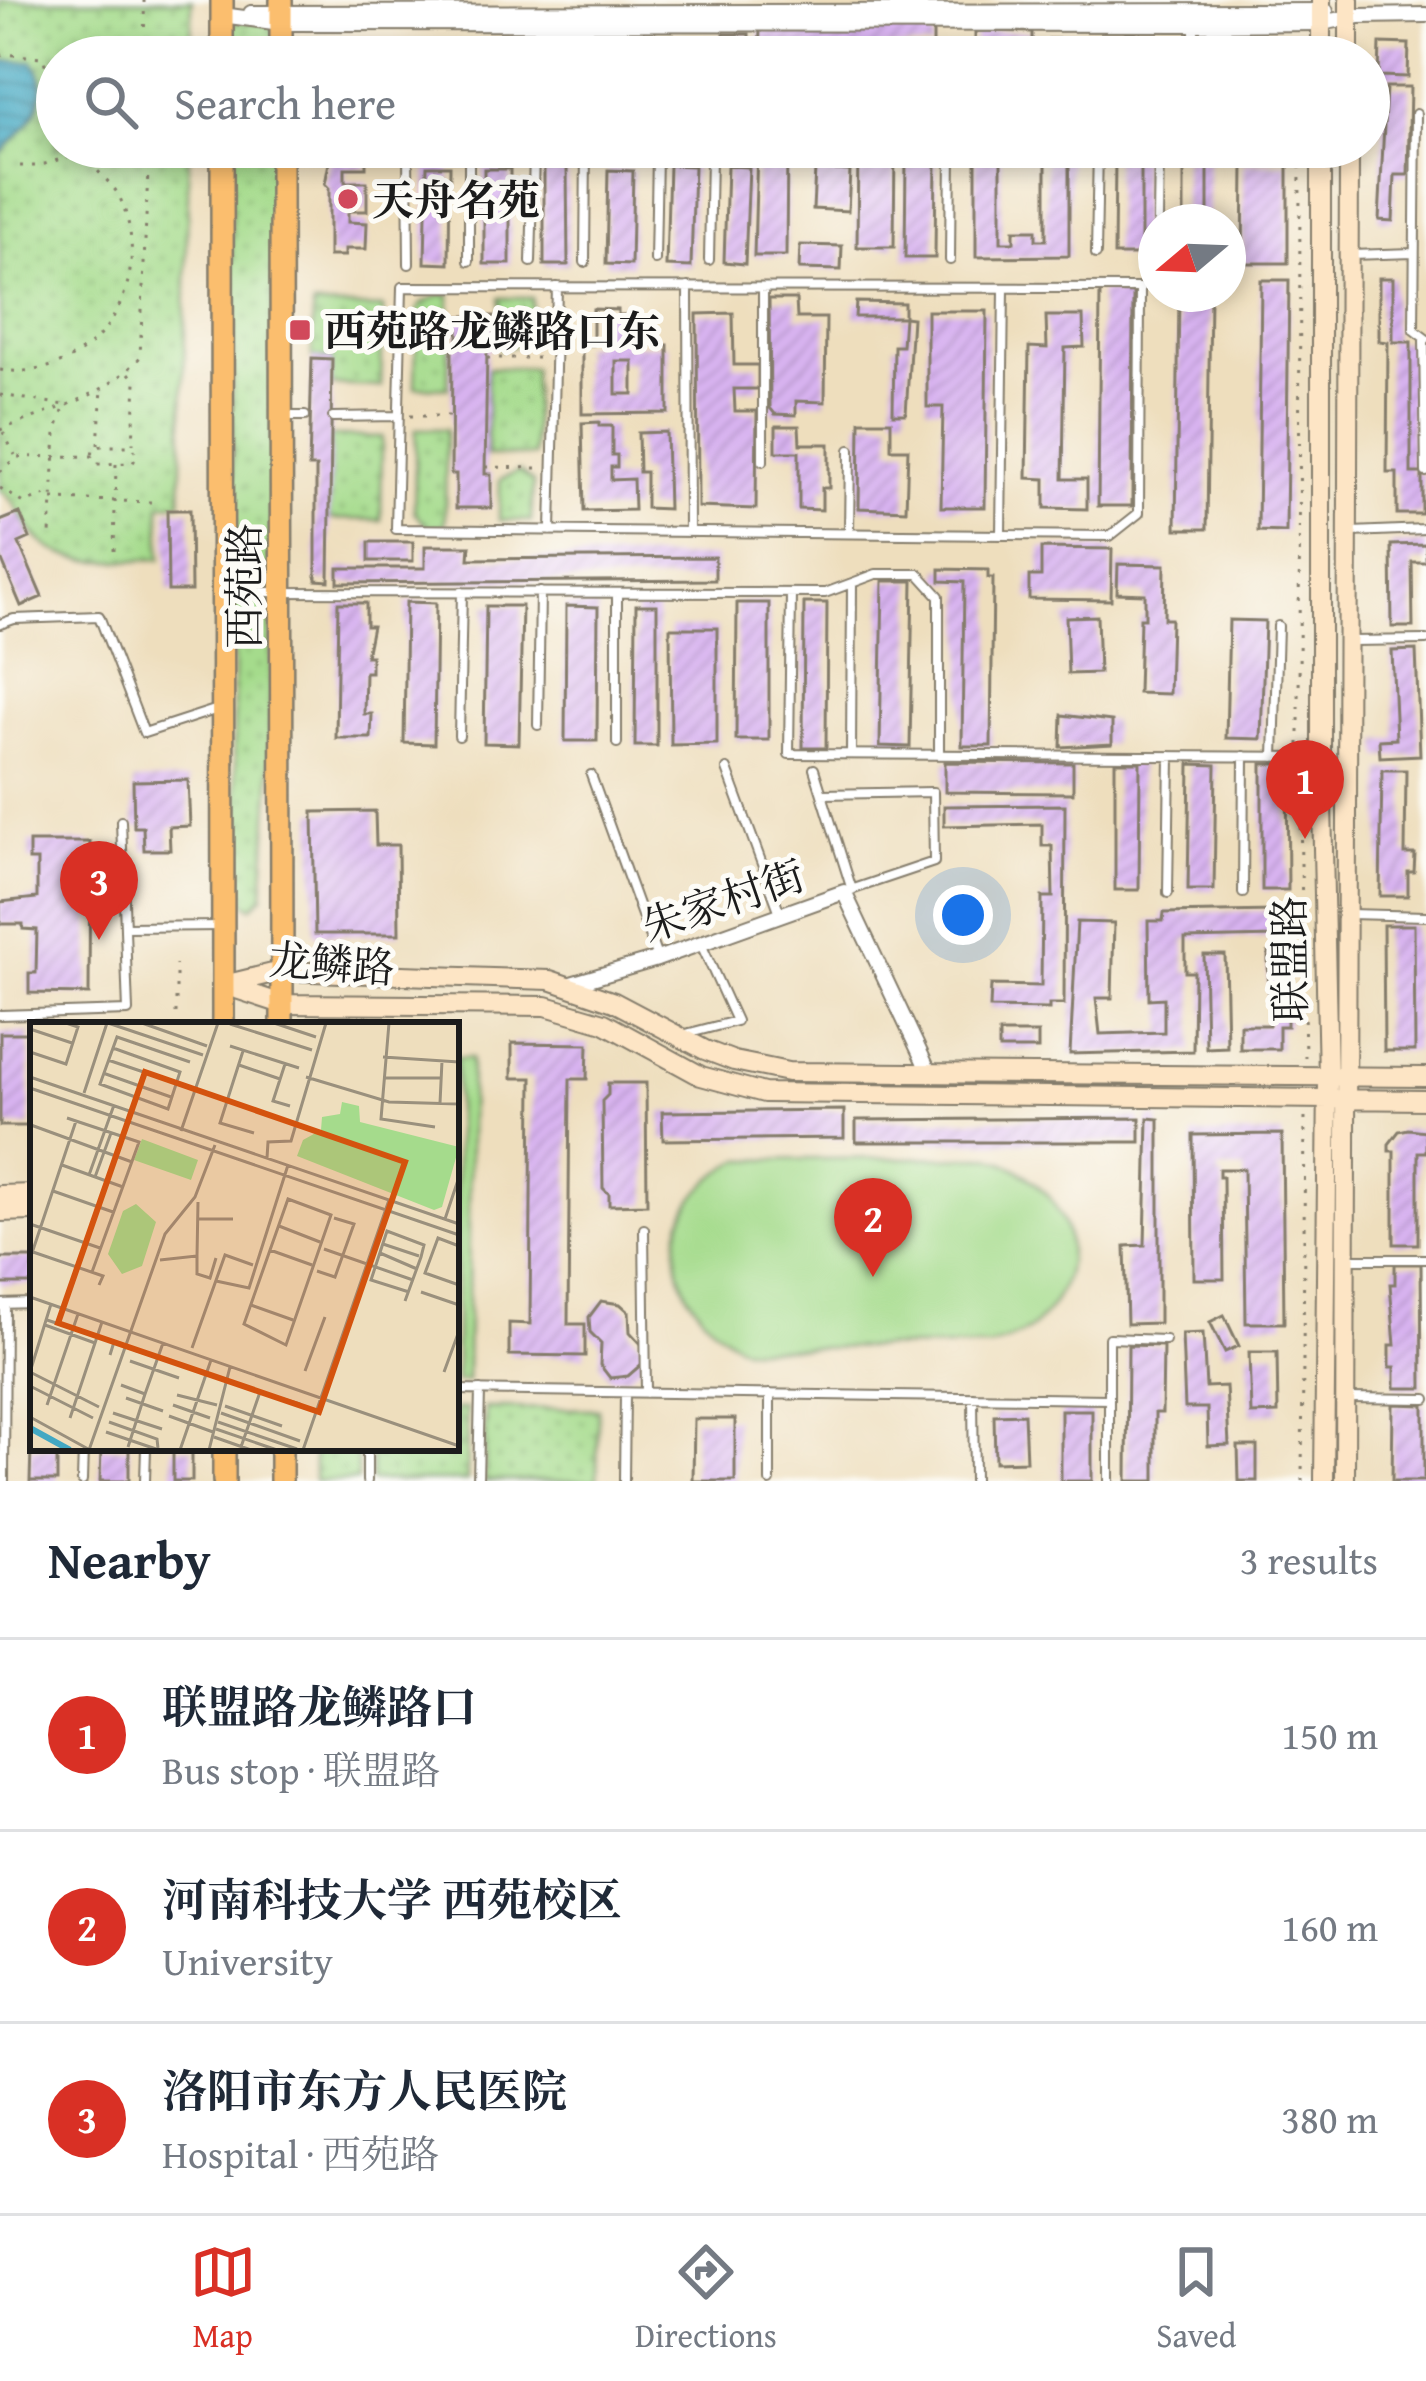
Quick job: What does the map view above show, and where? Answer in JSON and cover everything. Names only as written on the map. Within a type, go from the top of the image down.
[{"type":"main road","name":"西苑路","points":[[222,168],[224,1022]]},
{"type":"main road","name":"西苑路","points":[[282,168],[293,416],[282,591],[282,1015]]},
{"type":"main road","name":"联盟路","points":[[1322,168],[1321,758],[1328,1078],[1324,1481]]},
{"type":"main road","name":"联盟路","points":[[1345,1481],[1349,168]]},
{"type":"main road","name":"龙鳞路","points":[[224,985],[281,971],[550,980],[614,1002],[734,1061],[788,1072],[1426,1077]]},
{"type":"main road","name":"龙鳞路","points":[[224,985],[282,1015],[546,1006],[604,1024],[701,1076],[764,1093],[1426,1100]]},
{"type":"main road","points":[[0,1195],[30,1194]]},
{"type":"street","points":[[222,7],[1194,18],[1349,9],[1426,15]]},
{"type":"street","name":"朱家村街","points":[[571,984],[657,959],[848,891],[928,1072]]},
{"type":"lane","points":[[1194,18],[1194,36]]},
{"type":"lane","points":[[1417,114],[1421,165],[1414,330],[1425,339],[1426,472]]},
{"type":"lane","points":[[408,168],[409,263]]},
{"type":"lane","points":[[469,168],[469,261]]},
{"type":"lane","points":[[531,262],[534,168]]},
{"type":"lane","points":[[585,262],[586,168]]},
{"type":"lane","points":[[655,260],[657,168]]},
{"type":"lane","points":[[709,260],[711,168]]},
{"type":"lane","points":[[950,260],[951,168]]},
{"type":"lane","points":[[1096,254],[1098,168]]},
{"type":"lane","points":[[1158,204],[1159,168]]},
{"type":"lane","points":[[1350,256],[1415,253]]},
{"type":"lane","points":[[402,287],[688,287],[1140,288],[1139,513],[1110,536],[396,529],[402,287]]},
{"type":"lane","points":[[551,531],[556,287]]},
{"type":"lane","points":[[688,287],[689,532]]},
{"type":"lane","points":[[763,288],[763,461]]},
{"type":"lane","points":[[1000,535],[1004,288]]},
{"type":"lane","points":[[333,417],[397,416]]},
{"type":"lane","points":[[849,533],[850,450]]},
{"type":"lane","points":[[1349,532],[1426,529]]},
{"type":"lane","points":[[223,592],[825,593],[876,574],[919,574],[939,596],[939,755]]},
{"type":"lane","points":[[851,754],[852,583]]},
{"type":"lane","points":[[459,736],[462,592]]},
{"type":"lane","points":[[538,724],[541,592]]},
{"type":"lane","points":[[616,742],[617,592]]},
{"type":"lane","points":[[791,593],[789,754],[1321,758]]},
{"type":"lane","points":[[0,624],[14,619],[99,616],[144,733],[223,708]]},
{"type":"lane","points":[[1274,757],[1278,626]]},
{"type":"lane","points":[[1349,641],[1426,640]]},
{"type":"lane","points":[[1168,892],[1170,756]]},
{"type":"lane","points":[[1243,893],[1244,756]]},
{"type":"lane","points":[[814,769],[848,891],[934,862],[933,791],[822,794]]},
{"type":"lane","points":[[728,770],[780,914]]},
{"type":"lane","points":[[591,776],[657,959]]},
{"type":"lane","points":[[0,1015],[128,1011],[121,820]]},
{"type":"lane","points":[[1348,914],[1426,916]]},
{"type":"lane","points":[[125,927],[224,926]]},
{"type":"lane","points":[[678,1036],[736,1021],[700,943]]},
{"type":"lane","points":[[644,1229],[646,1393]]},
{"type":"lane","points":[[1346,1260],[1426,1259]]},
{"type":"lane","points":[[3,1304],[4,1481]]},
{"type":"lane","points":[[1109,1481],[1109,1338],[1165,1340]]},
{"type":"lane","points":[[459,1390],[1109,1400]]},
{"type":"lane","points":[[478,1481],[480,1390]]},
{"type":"lane","points":[[624,1481],[625,1392]]},
{"type":"lane","points":[[770,1394],[770,1481]]},
{"type":"lane","points":[[974,1397],[974,1481]]},
{"type":"lane","points":[[1345,1398],[1426,1399]]},
{"type":"lane","points":[[82,1481],[83,1451]]},
{"type":"lane","points":[[145,1481],[146,1451]]},
{"type":"path","points":[[144,0],[145,36]]},
{"type":"path","points":[[0,54],[36,57]]},
{"type":"path","points":[[20,166],[36,166]]},
{"type":"path","points":[[1300,168],[1299,757],[1306,1078]]},
{"type":"path","points":[[0,370],[48,370],[82,354],[116,312],[130,266],[129,223],[118,193],[96,169]]},
{"type":"path","points":[[16,457],[1,430],[102,388],[140,357],[148,171]]},
{"type":"path","points":[[487,358],[555,358]]},
{"type":"path","points":[[92,456],[98,464],[116,464],[133,463],[137,454],[132,446],[136,382],[127,370]]},
{"type":"path","points":[[92,456],[98,447],[102,388]]},
{"type":"path","points":[[0,395],[65,405]]},
{"type":"path","points":[[50,534],[56,433],[65,405]]},
{"type":"path","points":[[397,416],[452,416]]},
{"type":"path","points":[[98,447],[132,446]]},
{"type":"path","points":[[0,472],[16,457],[92,456]]},
{"type":"path","points":[[114,551],[116,464]]},
{"type":"path","points":[[486,467],[553,468]]},
{"type":"path","points":[[0,488],[23,503],[50,496],[152,502]]},
{"type":"path","points":[[176,964],[176,1013]]},
{"type":"path","points":[[1302,1481],[1306,1101]]},
{"type":"green space","points":[[0,0],[192,0],[191,36],[36,36],[36,168],[189,168],[181,502],[160,505],[161,559],[93,561],[61,554],[34,534],[0,490]]},
{"type":"green space","points":[[232,24],[273,24],[274,36],[232,36]]},
{"type":"green space","points":[[231,168],[274,168],[270,787],[263,896],[252,907],[240,893],[234,748]]},
{"type":"green space","points":[[450,295],[448,388],[415,387],[417,312],[421,304]]},
{"type":"green space","points":[[500,298],[532,298],[531,340],[500,350]]},
{"type":"green space","points":[[313,306],[383,308],[381,387],[331,385],[332,359],[312,358]]},
{"type":"green space","points":[[487,368],[533,368],[534,456],[487,456]]},
{"type":"green space","points":[[416,429],[446,429],[445,525],[427,527],[414,512]]},
{"type":"green space","points":[[330,436],[382,437],[381,520],[329,519]]},
{"type":"green space","points":[[519,471],[533,483],[531,521],[499,520],[500,480]]},
{"type":"green space","points":[[459,1058],[471,1058],[467,1381],[459,1381]]},
{"type":"green space","points":[[990,1157],[1037,1184],[1064,1225],[1069,1248],[1057,1297],[1034,1326],[1009,1340],[989,1347],[744,1348],[716,1329],[695,1306],[682,1280],[677,1254],[680,1227],[692,1202],[712,1179],[741,1160]]},
{"type":"green space","points":[[485,1408],[598,1409],[597,1481],[485,1481]]},
{"type":"green space","points":[[459,1409],[466,1409],[467,1481],[371,1481],[371,1451],[459,1451]]},
{"type":"green space","points":[[314,1451],[357,1451],[357,1481],[314,1481]]},
{"type":"water","points":[[0,61],[33,61],[36,112],[0,154]]},
{"type":"building","points":[[933,29],[933,36],[760,36],[760,30]]},
{"type":"building","points":[[975,31],[1032,32],[1032,36],[975,36]]},
{"type":"building","points":[[1390,43],[1409,44],[1408,77],[1390,76]]},
{"type":"building","points":[[1390,87],[1410,87],[1408,175],[1395,175],[1393,221],[1379,220],[1382,168],[1390,168]]},
{"type":"building","name":"天舟名苑","points":[[328,168],[345,168],[345,182],[367,182],[367,211],[348,211],[348,222],[367,223],[366,249],[345,249],[345,256],[329,256],[329,188],[325,184]]},
{"type":"building","points":[[427,168],[450,168],[449,264],[425,263]]},
{"type":"building","points":[[544,168],[567,168],[568,265],[544,265]]},
{"type":"building","points":[[669,168],[694,168],[691,267],[666,266]]},
{"type":"building","points":[[727,168],[749,168],[745,264],[724,262]]},
{"type":"building","points":[[756,168],[787,168],[786,256],[754,256]]},
{"type":"building","points":[[858,168],[895,168],[894,247],[857,247]]},
{"type":"building","points":[[906,168],[936,168],[935,258],[905,258]]},
{"type":"building","points":[[976,168],[1001,168],[1001,242],[1014,242],[1014,230],[1036,230],[1036,240],[1046,240],[1046,168],[1069,168],[1069,256],[976,257]]},
{"type":"building","points":[[1115,168],[1141,168],[1138,255],[1114,255]]},
{"type":"building","points":[[1184,168],[1208,168],[1208,204],[1184,204]]},
{"type":"building","points":[[1244,168],[1288,168],[1288,263],[1246,263]]},
{"type":"building","points":[[484,169],[510,169],[510,264],[484,264]]},
{"type":"building","points":[[815,169],[850,171],[848,211],[813,209]]},
{"type":"building","points":[[608,170],[633,171],[631,265],[606,264]]},
{"type":"building","points":[[800,245],[842,246],[841,270],[799,269]]},
{"type":"building","points":[[1379,278],[1393,278],[1393,342],[1411,342],[1411,473],[1422,473],[1422,514],[1397,514],[1397,473],[1387,473],[1388,342],[1379,341]]},
{"type":"building","points":[[1261,280],[1289,280],[1286,532],[1258,531]]},
{"type":"building","points":[[1100,292],[1133,293],[1132,506],[1098,506]]},
{"type":"building","points":[[769,299],[796,299],[797,318],[826,318],[825,402],[796,401],[796,415],[775,414],[770,408]]},
{"type":"building","points":[[856,302],[904,303],[904,317],[855,317]]},
{"type":"building","points":[[593,309],[618,310],[618,315],[625,315],[625,345],[668,345],[668,413],[582,414],[582,345],[593,345]],"holes":[[[616,361],[633,361],[633,394],[616,394]]]},
{"type":"building","points":[[927,311],[987,311],[985,507],[941,507],[943,407],[927,407]]},
{"type":"building","points":[[1179,312],[1210,312],[1207,529],[1176,529]]},
{"type":"building","points":[[733,313],[734,365],[758,365],[758,389],[734,389],[735,411],[757,411],[756,509],[698,507],[697,314]]},
{"type":"building","points":[[458,316],[494,316],[493,349],[487,349],[485,474],[491,474],[491,508],[456,508],[456,474],[451,474],[452,347],[458,347]]},
{"type":"building","points":[[1046,316],[1083,316],[1084,347],[1065,348],[1063,479],[1087,479],[1087,509],[1045,508],[1045,479],[1027,478],[1029,347],[1047,348]]},
{"type":"building","points":[[904,317],[912,318],[906,414],[893,414],[894,346],[902,346]]},
{"type":"building","points":[[312,358],[332,359],[329,581],[316,580],[316,467],[309,467]]},
{"type":"building","points":[[860,421],[891,421],[891,449],[908,449],[906,510],[859,508]]},
{"type":"building","points":[[599,422],[599,426],[612,426],[617,467],[611,467],[611,480],[633,479],[634,510],[584,511],[582,423]]},
{"type":"building","points":[[776,426],[799,426],[800,444],[829,444],[829,488],[822,488],[822,510],[799,509],[799,452],[776,452]]},
{"type":"building","points":[[666,432],[668,509],[646,508],[646,472],[639,472],[638,433]]},
{"type":"building","points":[[167,510],[190,510],[191,591],[168,591]]},
{"type":"building","points":[[20,513],[30,538],[19,543],[42,597],[21,606],[0,556],[0,521]]},
{"type":"building","points":[[369,542],[413,542],[413,561],[369,561]]},
{"type":"building","points":[[1426,544],[1426,562],[1412,562],[1413,627],[1392,627],[1391,545]]},
{"type":"building","points":[[425,546],[470,546],[469,559],[715,557],[715,580],[338,583],[338,568],[425,568]]},
{"type":"building","points":[[1041,548],[1112,549],[1111,600],[1029,599],[1029,576],[1041,576]]},
{"type":"building","points":[[1118,564],[1165,565],[1164,619],[1171,619],[1169,694],[1138,693],[1145,594],[1117,593]]},
{"type":"building","points":[[940,569],[988,570],[988,578],[993,578],[991,746],[962,746],[964,582],[940,581]]},
{"type":"building","points":[[883,581],[913,581],[910,747],[880,746]]},
{"type":"building","points":[[406,602],[436,603],[434,744],[404,743]]},
{"type":"building","points":[[338,603],[366,603],[366,626],[372,626],[364,714],[372,714],[371,738],[336,738]]},
{"type":"building","points":[[737,603],[769,603],[769,740],[736,740]]},
{"type":"building","points":[[804,603],[827,603],[826,748],[803,748]]},
{"type":"building","points":[[636,605],[657,605],[657,746],[635,746]]},
{"type":"building","points":[[486,606],[522,606],[519,744],[484,743]]},
{"type":"building","points":[[566,606],[598,607],[597,741],[565,741]]},
{"type":"building","points":[[1097,616],[1099,673],[1068,674],[1066,617]]},
{"type":"building","points":[[1229,620],[1265,621],[1261,739],[1226,738]]},
{"type":"building","points":[[670,628],[717,628],[717,744],[671,745]]},
{"type":"building","points":[[1416,650],[1420,755],[1380,757],[1379,740],[1396,739],[1392,651]]},
{"type":"building","points":[[1062,715],[1112,721],[1112,744],[1061,747]]},
{"type":"building","points":[[945,762],[1073,763],[1073,793],[945,792]]},
{"type":"building","points":[[1115,762],[1140,762],[1139,890],[1115,890]]},
{"type":"building","points":[[1190,764],[1216,765],[1214,890],[1188,890]]},
{"type":"building","points":[[1262,764],[1287,764],[1288,890],[1262,890]]},
{"type":"building","points":[[1382,770],[1406,770],[1405,854],[1415,854],[1414,872],[1408,872],[1408,896],[1380,896]]},
{"type":"building","points":[[188,780],[190,826],[169,827],[170,850],[144,850],[143,827],[134,827],[133,781]]},
{"type":"building","points":[[1065,805],[1064,1004],[1049,1004],[1049,1009],[990,1008],[991,985],[1041,986],[1042,897],[1053,897],[1052,846],[1042,846],[1042,824],[944,826],[944,806]]},
{"type":"building","points":[[375,811],[376,845],[398,845],[399,934],[315,934],[313,812]]},
{"type":"building","points":[[29,842],[90,842],[89,994],[29,993],[29,973],[36,973],[37,930],[23,929],[23,924],[0,924],[0,902],[37,898],[37,860],[29,860]]},
{"type":"building","points":[[1274,911],[1275,937],[1185,939],[1185,972],[1194,972],[1193,1051],[1070,1054],[1077,922],[1114,923],[1112,998],[1096,998],[1100,1034],[1164,1032],[1164,998],[1149,999],[1148,921],[1163,921],[1164,913]]},
{"type":"building","points":[[1383,925],[1414,925],[1415,1051],[1384,1051]]},
{"type":"building","points":[[1268,953],[1287,953],[1287,1026],[1279,1026],[1279,1049],[1240,1049],[1240,1025],[1269,1025]]},
{"type":"building","points":[[1204,955],[1225,955],[1227,1047],[1206,1048]]},
{"type":"building","points":[[0,1033],[29,1033],[30,1126],[0,1126]]},
{"type":"building","points":[[999,1033],[1038,1033],[1038,1049],[999,1049]]},
{"type":"building","points":[[512,1043],[588,1044],[587,1079],[570,1079],[568,1324],[585,1324],[585,1356],[509,1355],[509,1323],[530,1324],[532,1078],[512,1078]]},
{"type":"building","points":[[608,1083],[646,1083],[647,1204],[609,1205],[609,1194],[603,1188],[602,1101],[608,1095]]},
{"type":"building","points":[[844,1110],[844,1138],[663,1140],[662,1112]]},
{"type":"building","points":[[1140,1118],[1140,1142],[856,1142],[856,1120]]},
{"type":"building","points":[[1148,1118],[1159,1119],[1159,1323],[1127,1324],[1125,1246],[1145,1245]]},
{"type":"building","points":[[1399,1131],[1426,1131],[1426,1152],[1418,1152],[1418,1244],[1394,1244],[1394,1151],[1389,1151],[1389,1144]]},
{"type":"building","points":[[1282,1134],[1284,1323],[1246,1323],[1244,1169],[1219,1169],[1223,1177],[1224,1279],[1194,1279],[1193,1135]]},
{"type":"building","points":[[0,1258],[30,1258],[30,1284],[0,1284]]},
{"type":"building","points":[[1395,1264],[1421,1264],[1422,1388],[1395,1388],[1395,1367],[1390,1367],[1390,1345],[1395,1345],[1390,1284],[1395,1284]]},
{"type":"building","points":[[601,1301],[620,1304],[629,1312],[630,1332],[643,1346],[643,1363],[628,1376],[610,1378],[600,1365],[601,1343],[590,1332],[589,1317]]},
{"type":"building","points":[[1224,1315],[1239,1346],[1225,1352],[1210,1322]]},
{"type":"building","points":[[1203,1333],[1206,1387],[1226,1386],[1229,1445],[1208,1446],[1207,1408],[1185,1408],[1182,1334]]},
{"type":"building","points":[[1128,1345],[1163,1346],[1162,1413],[1155,1413],[1155,1481],[1127,1481]]},
{"type":"building","points":[[1249,1352],[1277,1352],[1278,1413],[1251,1414]]},
{"type":"building","points":[[1393,1404],[1424,1405],[1424,1481],[1392,1481]]},
{"type":"building","points":[[1061,1410],[1092,1410],[1092,1481],[1061,1481]]},
{"type":"building","points":[[1024,1414],[1026,1461],[995,1462],[994,1415]]},
{"type":"building","points":[[694,1419],[735,1419],[735,1481],[693,1481]]},
{"type":"building","points":[[1238,1446],[1257,1446],[1257,1481],[1239,1481]]},
{"type":"building","points":[[31,1451],[57,1451],[57,1481],[30,1481]]},
{"type":"building","points":[[101,1451],[129,1451],[129,1481],[100,1481]]},
{"type":"building","points":[[173,1451],[192,1451],[192,1481],[173,1481]]},
{"type":"place","name":"天舟名苑","points":[[348,199]]},
{"type":"place","name":"西苑路龙鳞路口东","points":[[300,330]]},
{"type":"place","name":"联盟路龙鳞路口","points":[[1305,839]]},
{"type":"place","name":"洛阳市东方人民医院","points":[[99,940]]},
{"type":"place","name":"河南科技大学 西苑校区","points":[[873,1277]]}]
